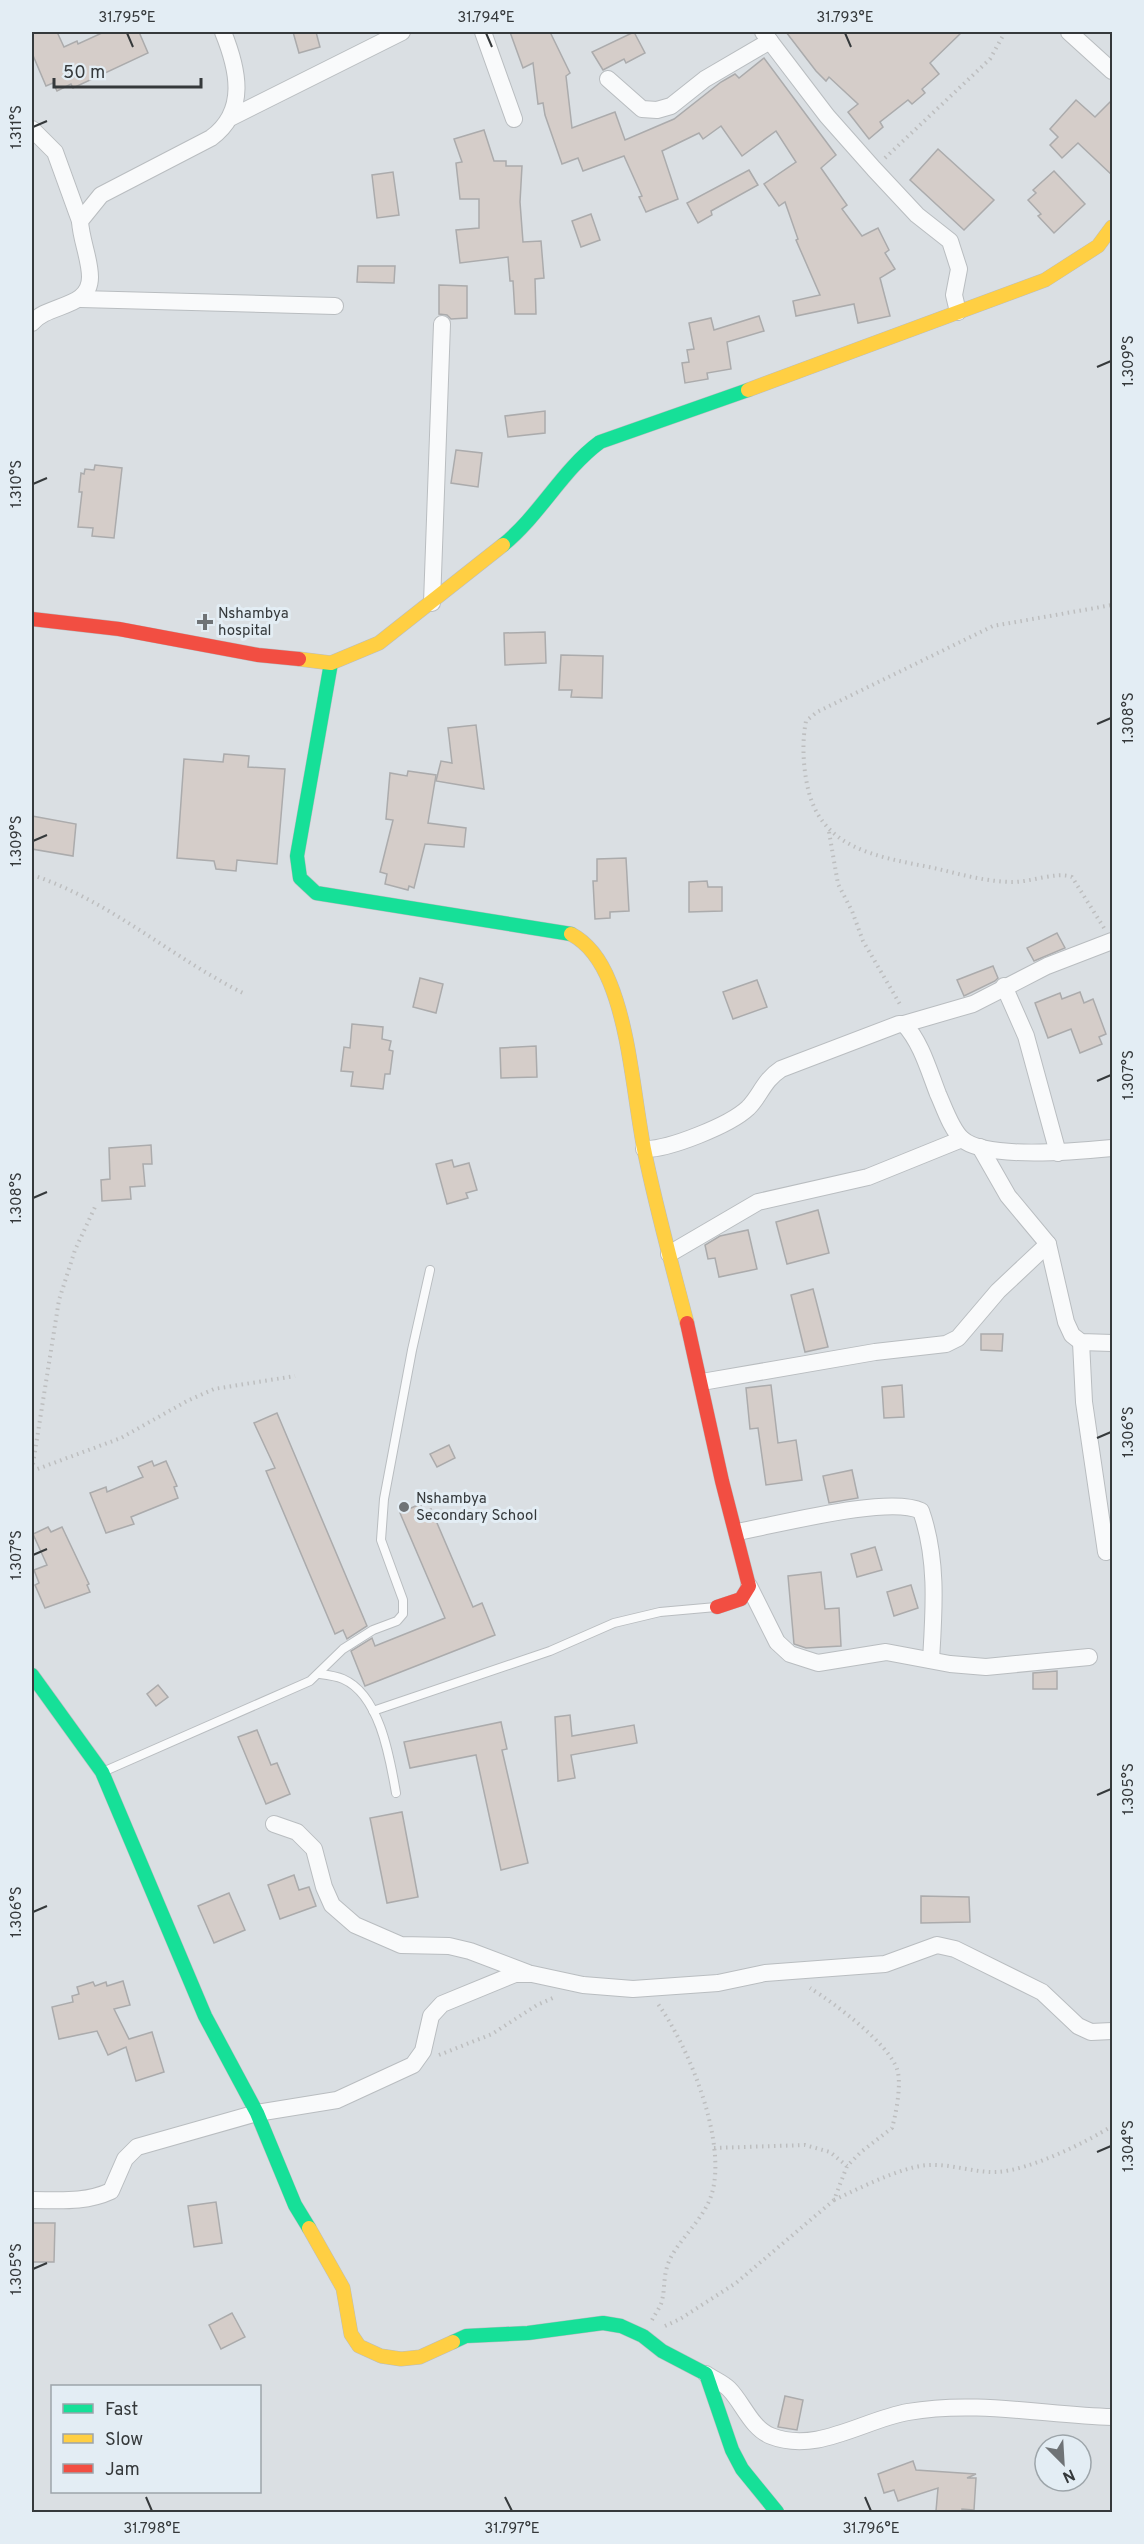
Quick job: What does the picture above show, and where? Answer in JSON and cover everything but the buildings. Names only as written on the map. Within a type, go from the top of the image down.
[{"type":"street","points":[[223,32],[235,64],[236,93],[232,117]]},
{"type":"street","points":[[80,221],[101,195],[211,138],[223,129],[232,117],[402,32]]},
{"type":"street","points":[[483,32],[514,119]]},
{"type":"street","points":[[1069,32],[1113,71]]},
{"type":"street","points":[[608,79],[642,109],[657,110],[671,106],[766,36],[827,116],[874,170],[917,215],[950,241],[959,269],[954,295],[958,312]]},
{"type":"street","points":[[32,129],[55,152],[80,221],[90,274],[90,286],[81,299]]},
{"type":"street","points":[[32,619],[119,629],[258,655],[331,663],[379,643],[432,603],[534,516],[585,453],[600,442],[827,362],[1045,280],[1105,244],[1113,227]]},
{"type":"street","points":[[32,323],[46,311],[81,299],[335,306]]},
{"type":"street","points":[[432,603],[442,324]]},
{"type":"street","points":[[331,663],[297,856],[300,878],[316,893],[572,934],[589,945],[610,983],[627,1049],[644,1149],[702,1382],[722,1481],[737,1532],[749,1586],[777,1641],[790,1654],[802,1660],[818,1663],[886,1652],[986,1666],[1089,1657]]},
{"type":"street","points":[[644,1149],[665,1147],[735,1118],[753,1102],[770,1076],[781,1069],[873,1032],[973,1004],[1004,986],[1047,966],[1112,941]]},
{"type":"street","points":[[1004,986],[1026,1036],[1058,1153]]},
{"type":"street","points":[[906,1023],[944,1106],[962,1139],[980,1147],[1058,1153],[1113,1148]]},
{"type":"street","points":[[669,1254],[758,1202],[868,1177],[962,1139]]},
{"type":"street","points":[[980,1147],[1008,1196],[1048,1244],[1066,1322],[1072,1335],[1081,1342],[1113,1343]]},
{"type":"street","points":[[702,1382],[875,1352],[946,1344],[958,1338],[998,1291],[1048,1244]]},
{"type":"street","points":[[1081,1342],[1084,1402],[1106,1552]]},
{"type":"street","points":[[737,1532],[864,1508],[904,1506],[921,1511],[933,1561],[934,1611],[931,1660]]},
{"type":"street","points":[[717,1607],[739,1602],[745,1597],[749,1586]]},
{"type":"street","points":[[32,1675],[102,1772],[206,2016],[257,2114],[295,2205],[330,2261],[343,2288],[351,2334],[359,2346],[381,2356],[401,2359],[420,2357],[466,2336],[528,2332],[603,2323],[621,2326],[643,2336],[662,2351],[729,2388],[742,2408],[769,2436],[788,2441],[811,2441],[907,2412],[943,2408],[981,2407],[1113,2417]]},
{"type":"street","points":[[274,1824],[297,1832],[314,1849],[324,1887],[332,1905],[355,1925],[401,1945],[449,1947],[470,1951],[532,1974],[583,1985],[633,1989],[718,1983],[765,1973],[885,1964],[937,1946],[955,1949],[1042,1992],[1078,2026],[1091,2032],[1113,2031]]},
{"type":"street","points":[[32,2200],[86,2200],[111,2191],[125,2159],[137,2147],[257,2114],[337,2100],[413,2065],[423,2051],[431,2016],[442,2004],[515,1974],[532,1974]]},
{"type":"street","points":[[706,2374],[732,2450],[742,2469],[777,2512]]},
{"type":"lane","points":[[102,1772],[310,1681],[320,1674],[343,1649],[373,1630],[397,1621],[403,1614],[403,1600],[381,1540],[382,1520],[412,1350],[430,1270]]},
{"type":"lane","points":[[373,1711],[550,1651],[614,1623],[660,1612],[717,1607]]},
{"type":"lane","points":[[320,1674],[343,1679],[352,1685],[373,1711],[380,1724],[390,1757],[396,1793]]},
{"type":"path","points":[[874,170],[990,60],[1005,32]]},
{"type":"path","points":[[1112,941],[1091,904],[1072,877],[1065,874],[1034,881],[981,881],[876,856],[829,832],[820,822],[808,792],[805,772],[806,721],[817,712],[993,626],[1113,605]]},
{"type":"path","points":[[829,832],[838,884],[852,911],[863,941],[906,1023]]},
{"type":"path","points":[[32,875],[56,883],[92,902],[245,994]]},
{"type":"path","points":[[95,1206],[75,1250],[59,1300],[32,1470],[122,1438],[187,1401],[214,1389],[295,1376]]},
{"type":"path","points":[[786,1973],[818,1992],[873,2039],[889,2055],[898,2071],[897,2105],[892,2128],[847,2166],[834,2200]]},
{"type":"path","points":[[413,2065],[492,2034],[537,2005],[583,1985]]},
{"type":"path","points":[[633,1989],[656,2002],[673,2027],[698,2087],[714,2148],[711,2194],[671,2258],[663,2279],[661,2303],[643,2336]]},
{"type":"path","points":[[643,2336],[680,2319],[736,2283],[834,2200],[916,2167],[951,2165],[997,2172],[1022,2166],[1100,2134],[1113,2126]]},
{"type":"path","points":[[714,2148],[805,2145],[830,2152],[847,2166]]},
{"type":"traffic: fast","points":[[503,545],[528,520],[586,453],[600,442],[748,390]]},
{"type":"traffic: fast","points":[[331,663],[297,856],[300,878],[316,893],[571,934]]},
{"type":"traffic: fast","points":[[32,1675],[102,1772],[205,2016],[257,2113],[295,2205],[309,2228]]},
{"type":"traffic: fast","points":[[453,2342],[466,2336],[528,2333],[603,2323],[621,2326],[643,2336],[662,2351],[706,2374],[732,2450],[742,2469],[777,2512]]},
{"type":"traffic: slow","points":[[748,390],[1045,280],[1098,246],[1112,227]]},
{"type":"traffic: slow","points":[[299,659],[331,663],[379,643],[503,545]]},
{"type":"traffic: slow","points":[[571,934],[584,943],[599,961],[617,1002],[627,1043],[649,1171],[687,1323]]},
{"type":"traffic: slow","points":[[309,2228],[343,2288],[351,2334],[359,2346],[381,2356],[401,2359],[420,2357],[453,2342]]},
{"type":"traffic: jam","points":[[32,619],[119,629],[258,655],[299,659]]},
{"type":"traffic: jam","points":[[687,1323],[722,1481],[749,1586],[741,1599],[717,1607]]},
{"type":"place","name":"Nshambya hospital","points":[[205,622]]},
{"type":"place","name":"Nshambya Secondary School","points":[[404,1507]]}]
